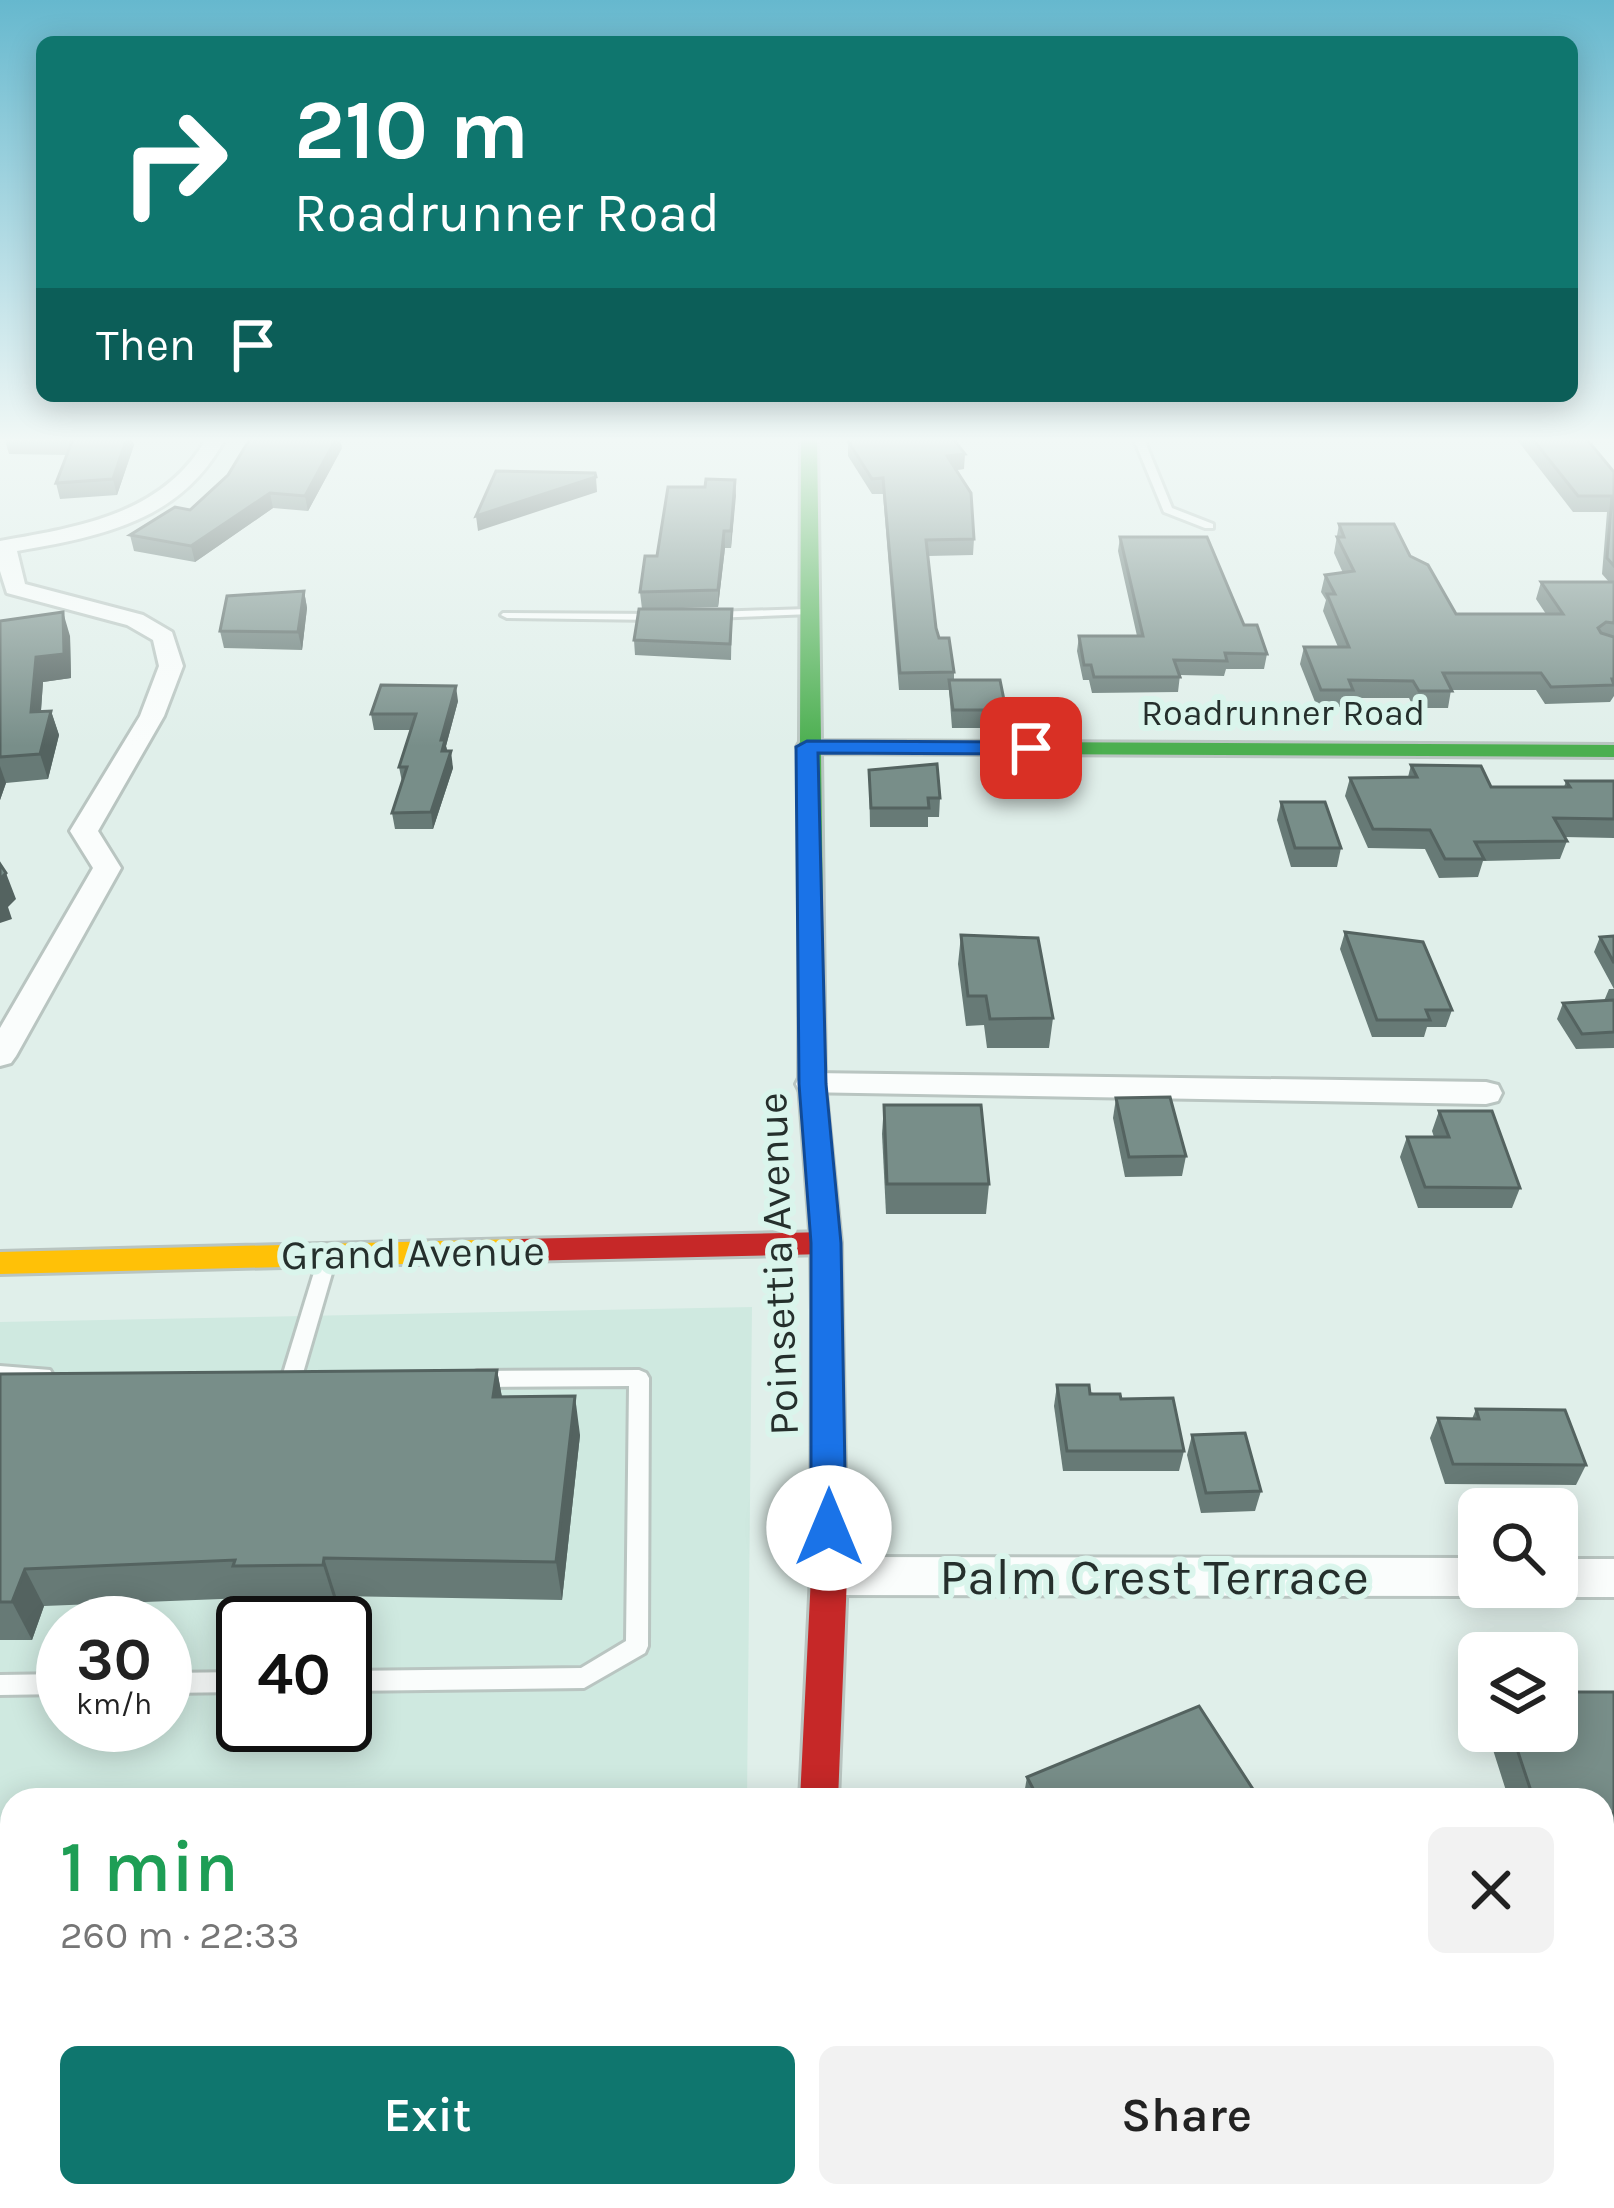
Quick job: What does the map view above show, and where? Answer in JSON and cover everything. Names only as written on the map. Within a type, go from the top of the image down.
[{"type":"street","points":[[0,1055],[106,868],[84,831],[152,716],[171,666],[164,638],[135,620],[15,588],[2,546],[32,540]]},
{"type":"street","name":"Poinsettia Avenue","points":[[808,540],[812,1084],[826,1243],[829,1576],[820,1788]]},
{"type":"street","name":"Roadrunner Road","points":[[807,747],[1614,751]]},
{"type":"street","points":[[812,1084],[1486,1093]]},
{"type":"street","name":"Grand Avenue","points":[[0,1263],[826,1243]]},
{"type":"street","name":"Palm Crest Terrace","points":[[829,1576],[1458,1577]]},
{"type":"street","points":[[1578,1577],[1614,1578]]},
{"type":"lane","points":[[693,616],[808,612]]},
{"type":"lane","points":[[507,615],[670,616]]},
{"type":"lane","points":[[314,1380],[280,1380],[328,1255]]},
{"type":"lane","points":[[0,1374],[67,1375]]},
{"type":"lane","points":[[372,1681],[584,1678],[637,1646],[639,1378],[454,1379]]},
{"type":"lane","points":[[0,1685],[36,1684]]},
{"type":"shaded area","points":[[752,1307],[747,1788],[0,1788],[0,1322]]},
{"type":"building","points":[[158,540],[200,540],[191,546]]},
{"type":"building","points":[[660,540],[723,540],[718,590],[640,592],[645,556],[657,556]]},
{"type":"building","points":[[888,540],[926,540],[936,628],[939,638],[949,638],[954,672],[900,673]]},
{"type":"building","points":[[1121,540],[1208,540],[1244,625],[1257,625],[1267,654],[1225,653],[1227,661],[1174,660],[1180,677],[1094,677],[1091,665],[1084,665],[1079,636],[1143,636]]},
{"type":"building","points":[[1339,540],[1402,540],[1410,556],[1428,565],[1456,614],[1563,614],[1541,582],[1614,582],[1614,623],[1598,628],[1614,637],[1614,685],[1551,687],[1541,673],[1443,673],[1452,691],[1419,691],[1413,681],[1349,680],[1353,690],[1321,690],[1304,647],[1349,647],[1327,594],[1335,594],[1325,575],[1354,571]]},
{"type":"building","points":[[1608,540],[1614,540],[1614,566],[1607,558]]},
{"type":"building","points":[[304,591],[298,632],[220,631],[227,596]]},
{"type":"building","points":[[639,609],[732,609],[730,644],[634,640]]},
{"type":"building","points":[[63,612],[64,654],[36,657],[31,712],[51,711],[40,754],[0,757],[0,621]]},
{"type":"building","points":[[949,680],[1000,680],[1006,710],[953,710]]},
{"type":"building","points":[[381,685],[456,686],[441,740],[445,740],[442,751],[451,751],[431,812],[392,813],[407,767],[399,767],[416,714],[371,714]]},
{"type":"building","points":[[937,764],[940,798],[928,798],[929,808],[871,808],[869,770]]},
{"type":"building","points":[[1411,765],[1481,766],[1491,787],[1570,787],[1566,781],[1614,781],[1614,819],[1554,818],[1567,841],[1475,842],[1484,859],[1445,859],[1430,830],[1373,829],[1350,778],[1417,777]]},
{"type":"building","points":[[1281,802],[1325,802],[1341,848],[1295,848]]},
{"type":"building","points":[[1345,932],[1423,942],[1452,1010],[1426,1010],[1430,1020],[1377,1020]]},
{"type":"building","points":[[961,935],[1038,938],[1053,1018],[990,1019],[986,996],[968,996]]},
{"type":"building","points":[[1614,936],[1614,963],[1600,937]]},
{"type":"building","points":[[1614,1000],[1614,1032],[1582,1034],[1563,1003]]},
{"type":"building","points":[[1170,1097],[1186,1156],[1129,1157],[1116,1098]]},
{"type":"building","points":[[884,1105],[981,1105],[989,1184],[887,1184]]},
{"type":"building","points":[[1439,1111],[1492,1111],[1520,1188],[1425,1187],[1407,1137],[1449,1137]]},
{"type":"building","points":[[497,1370],[493,1397],[575,1396],[556,1562],[324,1558],[323,1565],[233,1566],[235,1560],[25,1569],[12,1602],[0,1602],[0,1374]]},
{"type":"building","points":[[1057,1385],[1089,1385],[1090,1394],[1120,1394],[1121,1399],[1173,1398],[1184,1451],[1067,1451]]},
{"type":"building","points":[[1476,1409],[1565,1410],[1586,1465],[1453,1464],[1438,1418],[1479,1419]]},
{"type":"building","points":[[1245,1433],[1261,1491],[1206,1493],[1192,1435]]},
{"type":"building","points":[[1578,1692],[1614,1692],[1614,1788],[1530,1788],[1518,1752],[1578,1752]]},
{"type":"building","points":[[1199,1706],[1252,1788],[1033,1788],[1027,1777]]},
{"type":"traffic: fast","points":[[809,540],[812,1084],[827,1311]]},
{"type":"traffic: fast","points":[[807,747],[1614,751]]},
{"type":"traffic: slow","points":[[0,1263],[519,1250]]},
{"type":"traffic: jam","points":[[519,1250],[826,1243]]},
{"type":"traffic: jam","points":[[820,1788],[829,1576],[827,1311]]},
{"type":"route","points":[[829,1528],[826,1243],[812,1084],[807,747],[1031,748]]}]
